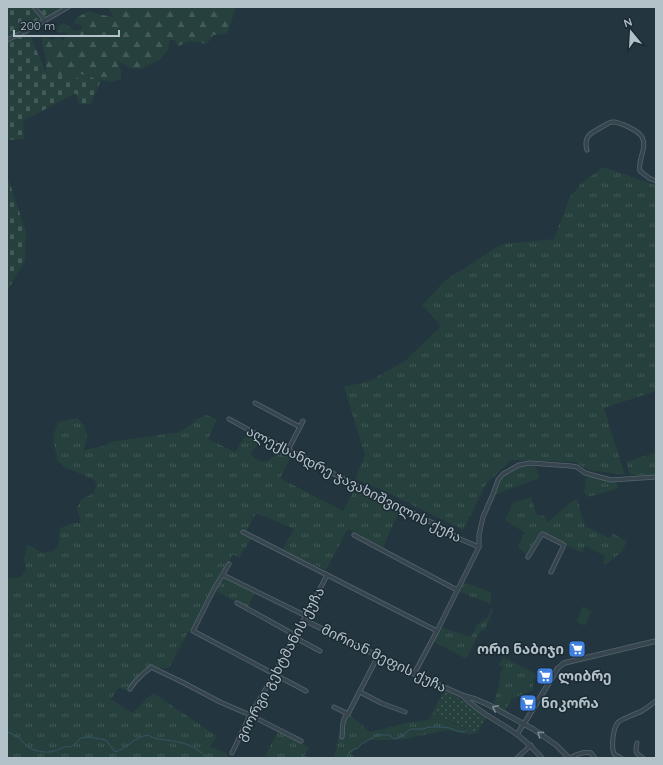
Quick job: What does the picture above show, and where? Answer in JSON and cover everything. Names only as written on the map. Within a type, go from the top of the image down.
[{"type":"street","points":[[34,7],[45,20]]},
{"type":"street","points":[[7,40],[32,28],[68,7]]},
{"type":"street","points":[[587,150],[585,145],[590,134],[607,124],[615,122],[630,128],[642,136],[644,140],[639,163],[640,171],[656,181]]},
{"type":"street","points":[[255,403],[300,427]]},
{"type":"street","name":"ალექსანდრე ჯავახიშვილის ქუჩა","points":[[229,420],[479,547]]},
{"type":"street","points":[[288,450],[303,421]]},
{"type":"street","points":[[414,674],[479,547],[479,536],[483,518],[498,480],[503,474],[519,465],[530,463],[577,466],[585,473],[611,480],[656,477]]},
{"type":"street","points":[[243,532],[437,631]]},
{"type":"street","points":[[528,557],[542,534],[564,545],[551,572]]},
{"type":"street","points":[[354,535],[457,590]]},
{"type":"street","points":[[229,564],[215,587],[193,631],[306,691]]},
{"type":"street","points":[[223,575],[305,618]]},
{"type":"street","name":"გიორგი გეხტმანის ქუჩა","points":[[232,753],[250,715],[274,675],[327,575]]},
{"type":"street","points":[[237,603],[320,651]]},
{"type":"street","name":"მირიან მეფის ქუჩა","points":[[305,618],[414,674],[464,696],[476,699],[500,711],[524,724],[556,745],[570,758]]},
{"type":"street","points":[[517,734],[558,668],[564,663],[656,641]]},
{"type":"street","points":[[342,737],[345,716],[348,714],[378,656]]},
{"type":"street","points":[[130,689],[142,674],[151,667],[301,741]]},
{"type":"street","points":[[360,692],[405,712]]},
{"type":"street","name":"მირიან მეფის ქუჩა","points":[[464,696],[473,706],[517,734],[531,745],[542,758]]},
{"type":"street","points":[[473,706],[473,700],[476,699]]},
{"type":"street","points":[[620,758],[613,756],[611,747],[616,725],[656,701]]},
{"type":"street","points":[[334,707],[348,714]]},
{"type":"street","points":[[637,743],[636,752],[643,758]]},
{"type":"street","points":[[517,758],[531,745]]},
{"type":"street","points":[[570,758],[577,754],[588,752],[595,758]]},
{"type":"green space","points":[[7,7],[68,7],[29,33],[46,72],[76,79],[80,74],[101,80],[91,104],[79,104],[76,93],[23,121],[24,139],[7,140]]},
{"type":"green space","points":[[109,7],[236,7],[227,34],[213,35],[207,44],[190,41],[178,46],[174,40],[170,40],[168,50],[161,59],[141,69],[133,69],[118,61],[121,71],[121,79],[111,82],[80,74],[76,79],[46,72],[46,60],[41,38],[47,36],[50,40],[59,37],[63,41],[67,33],[56,32],[59,25],[64,23],[75,31],[80,30],[83,26],[74,23],[75,19],[88,11],[114,17]]},
{"type":"green space","points":[[603,167],[656,185],[656,317],[654,318],[656,325],[656,391],[604,408],[625,475],[589,470],[574,462],[511,460],[486,484],[463,530],[388,493],[355,479],[365,455],[344,387],[369,381],[405,361],[441,326],[422,305],[447,279],[502,244],[554,239],[570,197],[581,184]]},
{"type":"green space","points":[[7,181],[9,181],[26,232],[25,261],[7,291]]},
{"type":"green space","points":[[206,415],[217,419],[208,439],[235,452],[246,435],[261,442],[251,454],[261,462],[270,459],[278,450],[292,454],[280,478],[343,511],[356,487],[400,510],[383,547],[348,529],[326,570],[282,550],[294,529],[256,513],[244,536],[251,539],[239,558],[233,554],[221,576],[255,593],[247,608],[214,590],[169,668],[146,669],[126,691],[119,687],[111,699],[132,713],[153,693],[217,736],[210,747],[227,753],[227,758],[7,758],[7,577],[21,577],[26,569],[24,558],[27,546],[33,547],[42,553],[53,551],[59,545],[60,528],[73,523],[81,523],[77,508],[81,499],[93,494],[97,484],[93,479],[64,467],[57,460],[53,437],[58,422],[77,418],[84,425],[87,437],[84,450],[104,446],[110,442],[179,432],[191,425],[197,419]]},
{"type":"green space","points":[[656,452],[656,475],[630,475],[626,462]]},
{"type":"green space","points":[[522,466],[536,467],[540,478],[494,495],[501,480]]},
{"type":"green space","points":[[591,477],[616,482],[618,487],[617,489],[588,497],[584,492],[586,478]]},
{"type":"green space","points":[[531,497],[536,514],[544,516],[548,522],[571,502],[577,499],[585,526],[609,538],[612,533],[627,541],[622,551],[606,564],[603,563],[605,556],[585,546],[582,553],[540,532],[527,555],[519,548],[518,545],[525,533],[505,520],[513,503]]},
{"type":"green space","points":[[466,583],[491,592],[491,604],[459,592]]},
{"type":"green space","points":[[583,606],[592,611],[585,626],[576,622]]},
{"type":"green space","points":[[491,608],[493,610],[484,631],[481,630],[466,659],[433,641],[440,627],[471,637],[477,625],[488,617]]},
{"type":"green space","points":[[503,657],[536,674],[533,680],[533,690],[512,699],[504,712],[493,706],[503,667],[499,665]]},
{"type":"green space","points":[[445,690],[468,704],[486,718],[477,733],[464,734],[467,729],[432,713]]},
{"type":"green space","points":[[432,713],[467,730],[464,734],[448,730],[399,740],[367,740],[357,747],[351,754],[355,758],[334,758],[343,714],[350,715],[370,732],[410,722],[428,720]]},
{"type":"green space","points":[[278,731],[309,747],[304,756],[313,758],[265,758]]},
{"type":"waterway","points":[[347,758],[352,750],[358,748],[360,745],[377,735],[390,735],[394,739],[400,737],[411,729],[423,729],[429,727],[450,728],[465,732]]},
{"type":"waterway","points":[[7,732],[15,735],[31,749],[46,752],[64,747],[71,747],[81,738],[88,737],[106,740],[115,752],[139,738],[148,735],[155,738],[188,745],[198,750],[206,758]]},
{"type":"place","name":"ორი ნაბიჯი","points":[[577,649]]},
{"type":"place","name":"ლიბრე","points":[[545,676]]},
{"type":"place","name":"ნიკორა","points":[[528,703]]}]
